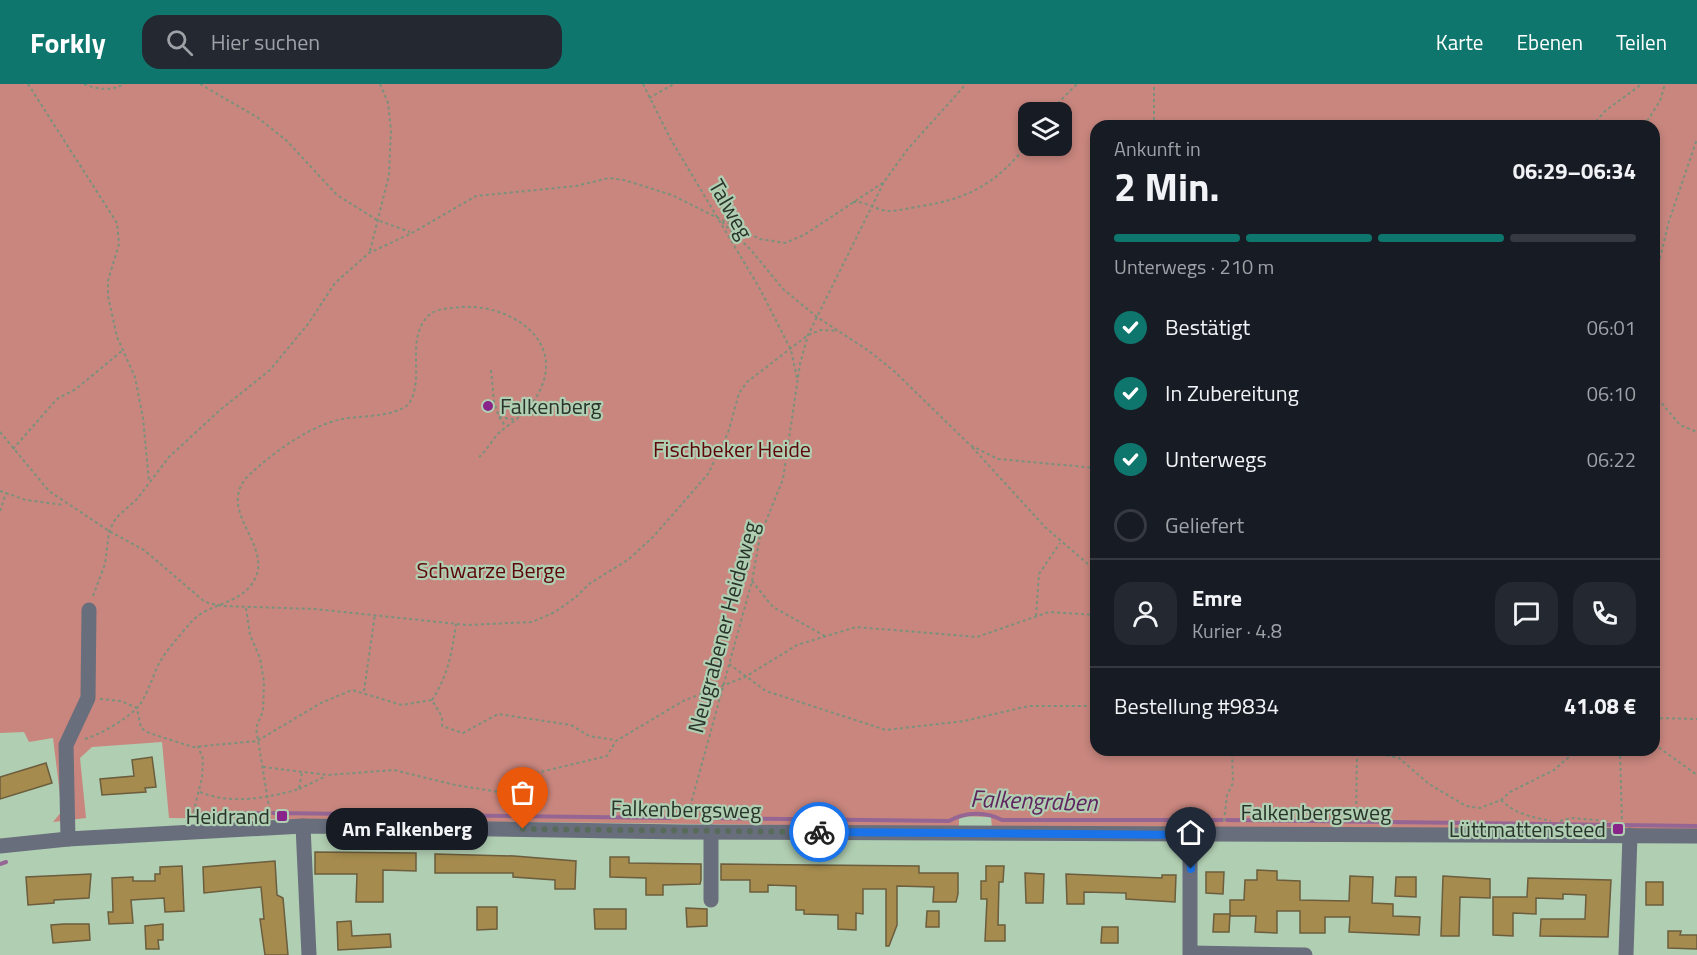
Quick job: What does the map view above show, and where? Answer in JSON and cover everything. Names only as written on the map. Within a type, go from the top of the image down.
[{"type":"street","points":[[68,839],[66,746],[88,698],[89,610]]},
{"type":"street","name":"Falkenbergsweg","points":[[0,846],[68,839],[272,826],[683,832],[1697,836]]},
{"type":"street","points":[[303,826],[309,955]]},
{"type":"street","points":[[711,832],[711,900]]},
{"type":"street","points":[[1190,835],[1191,954],[1305,955]]},
{"type":"street","points":[[1626,955],[1630,835]]},
{"type":"path","points":[[28,84],[117,223],[119,244],[108,282],[108,296],[117,337],[135,377],[143,418],[149,483]]},
{"type":"path","points":[[84,84],[99,90],[125,84]]},
{"type":"path","points":[[199,84],[257,117],[287,141],[337,195],[377,220],[412,233]]},
{"type":"path","points":[[369,253],[389,175],[391,130],[388,103],[380,84]]},
{"type":"path","name":"Talweg","points":[[643,84],[670,138],[720,220],[791,350],[798,383]]},
{"type":"path","points":[[650,98],[675,84]]},
{"type":"path","name":"Neugrabener Heideweg","points":[[683,832],[752,581],[760,536],[783,479],[808,335],[870,206],[884,182],[907,150],[966,84]]},
{"type":"path","points":[[1058,102],[1077,84]]},
{"type":"path","points":[[1154,84],[1154,120]]},
{"type":"path","points":[[1597,120],[1605,111],[1642,84]]},
{"type":"path","points":[[1648,120],[1660,100],[1665,84]]},
{"type":"path","points":[[1660,258],[1669,221],[1697,140]]},
{"type":"path","points":[[850,203],[861,202],[893,211],[966,197],[1000,174],[1019,156]]},
{"type":"path","points":[[89,610],[105,564],[109,531],[116,518],[149,483],[169,457],[220,410],[270,370],[308,324],[335,283],[369,253],[412,233],[476,196],[576,186],[609,178],[672,195],[760,239],[785,243],[804,234],[884,182]]},
{"type":"path","points":[[720,220],[751,250],[783,289],[817,317],[894,371],[970,445],[1061,542],[1090,566]]},
{"type":"path","points":[[66,746],[99,734],[137,708],[161,660],[194,619],[222,606],[245,591],[257,573],[258,557],[238,505],[240,491],[248,477],[283,449],[324,424],[392,413],[408,405],[415,384],[417,336],[428,316],[438,310],[468,305],[515,319],[535,334],[545,355],[543,378],[533,402],[518,420],[506,427],[479,457]]},
{"type":"path","points":[[0,432],[34,477],[67,505],[144,550],[195,596],[222,606],[315,609],[456,624],[532,622],[543,618],[576,597],[589,584],[629,559],[654,536],[708,474],[728,433],[739,393],[747,382],[808,335],[821,330],[838,331]]},
{"type":"path","points":[[13,449],[57,399],[76,389],[123,350]]},
{"type":"path","points":[[491,370],[494,402],[506,427]]},
{"type":"path","points":[[1660,401],[1680,425],[1697,432]]},
{"type":"path","points":[[500,417],[518,420]]},
{"type":"path","points":[[970,445],[998,459],[1090,467]]},
{"type":"path","points":[[0,491],[26,500],[67,505]]},
{"type":"path","points":[[0,511],[6,493]]},
{"type":"path","points":[[1036,616],[1035,603],[1039,574],[1061,542]]},
{"type":"path","points":[[752,581],[773,607],[825,636]]},
{"type":"path","points":[[246,608],[250,635],[260,658],[264,682],[263,711],[256,728],[272,826]]},
{"type":"path","points":[[263,767],[328,775],[394,770],[455,785],[499,792],[511,779],[607,756],[616,741],[683,701],[745,677],[797,645],[825,636],[856,627],[977,637],[1049,612],[1090,615]]},
{"type":"path","points":[[364,691],[375,614]]},
{"type":"path","points":[[137,708],[141,728],[148,733],[179,744],[198,746],[258,741],[342,692],[352,690],[364,691],[402,705],[432,700],[444,682],[452,653],[456,624]]},
{"type":"path","points":[[729,664],[766,691],[886,730],[964,721],[1029,706],[1090,706]]},
{"type":"path","points":[[88,698],[121,701],[137,708]]},
{"type":"path","points":[[432,700],[442,717],[442,726],[463,733],[498,714],[571,725],[589,736],[616,741]]},
{"type":"path","points":[[1660,718],[1697,719]]},
{"type":"path","points":[[192,831],[192,811],[200,792],[203,759],[198,746]]},
{"type":"path","points":[[1660,748],[1697,775]]},
{"type":"path","points":[[1224,835],[1227,795],[1233,783],[1232,756]]},
{"type":"path","points":[[1356,835],[1357,756]]},
{"type":"path","points":[[1390,756],[1399,758],[1430,784],[1454,796],[1466,806],[1480,808],[1501,800],[1510,792],[1554,770],[1570,756]]},
{"type":"path","points":[[1501,800],[1509,809],[1536,818],[1559,821],[1584,818],[1622,822],[1620,756]]},
{"type":"path","points":[[299,789],[302,772]]},
{"type":"path","points":[[200,792],[233,800],[267,796],[299,789],[328,775]]},
{"type":"green space","name":"Schwarze Berge","points":[[0,84],[1697,84],[1697,831],[992,828],[991,817],[959,816],[959,827],[169,818],[162,742],[92,747],[80,758],[86,818],[53,822],[62,811],[53,738],[29,742],[24,732],[0,733]]},
{"type":"building","points":[[152,757],[156,787],[145,788],[146,792],[102,795],[100,779],[134,776],[132,760]]},
{"type":"building","points":[[46,763],[52,783],[0,799],[0,777]]},
{"type":"building","points":[[315,852],[416,853],[416,871],[383,870],[383,902],[356,902],[357,874],[315,874]]},
{"type":"building","points":[[435,854],[514,856],[576,861],[575,889],[555,889],[555,880],[513,877],[513,873],[435,873]]},
{"type":"building","points":[[610,857],[629,857],[629,863],[701,864],[700,884],[663,885],[663,895],[646,895],[646,878],[610,877]]},
{"type":"building","points":[[275,861],[277,895],[283,898],[288,955],[265,955],[260,919],[264,919],[261,887],[204,893],[203,867]]},
{"type":"building","points":[[721,864],[919,866],[919,873],[958,873],[958,894],[956,902],[933,902],[934,887],[897,886],[897,925],[889,946],[886,946],[886,889],[863,889],[863,914],[856,913],[856,930],[838,929],[838,915],[804,914],[804,910],[796,910],[796,886],[768,885],[768,892],[750,892],[750,880],[721,880]]},
{"type":"building","points":[[182,866],[184,911],[165,912],[164,898],[131,900],[133,923],[109,924],[108,912],[113,912],[112,878],[133,877],[133,881],[155,881],[155,874],[160,874],[160,867]]},
{"type":"building","points":[[986,866],[1004,866],[1003,882],[999,882],[998,925],[1005,925],[1005,941],[985,941],[987,899],[981,899],[981,881],[986,881]]},
{"type":"building","points":[[1257,870],[1277,871],[1277,880],[1300,881],[1300,900],[1349,901],[1350,876],[1373,877],[1372,903],[1393,904],[1393,916],[1420,917],[1419,935],[1349,932],[1350,917],[1325,917],[1325,933],[1300,933],[1300,911],[1277,911],[1277,933],[1255,932],[1256,916],[1230,916],[1230,900],[1244,900],[1245,880],[1257,880]]},
{"type":"building","points":[[1206,872],[1224,872],[1223,894],[1206,893]]},
{"type":"building","points":[[1025,873],[1044,874],[1043,903],[1026,903]]},
{"type":"building","points":[[91,874],[89,898],[54,900],[54,903],[28,905],[26,877]]},
{"type":"building","points":[[1066,874],[1162,878],[1162,875],[1176,875],[1175,902],[1126,899],[1126,893],[1084,892],[1084,904],[1067,904]]},
{"type":"building","points":[[1443,876],[1490,879],[1490,898],[1460,897],[1459,936],[1441,936]]},
{"type":"building","points":[[1396,877],[1416,877],[1416,897],[1395,896]]},
{"type":"building","points":[[1528,878],[1611,880],[1608,937],[1540,936],[1541,919],[1585,919],[1586,895],[1563,894],[1563,899],[1536,898],[1536,914],[1513,913],[1513,936],[1493,935],[1493,897],[1527,897]]},
{"type":"building","points":[[1646,882],[1663,882],[1663,905],[1646,905]]},
{"type":"building","points":[[477,907],[497,907],[497,929],[477,930]]},
{"type":"building","points":[[686,908],[707,909],[707,926],[687,927]]},
{"type":"building","points":[[594,909],[626,909],[626,929],[595,929]]},
{"type":"building","points":[[927,911],[939,911],[939,927],[926,927]]},
{"type":"building","points":[[1214,914],[1230,914],[1229,932],[1213,932]]},
{"type":"building","points":[[351,921],[352,936],[390,934],[391,947],[338,950],[337,922]]},
{"type":"building","points":[[89,924],[90,940],[53,943],[51,925]]},
{"type":"building","points":[[163,924],[163,940],[158,940],[159,949],[146,949],[145,926]]},
{"type":"building","points":[[1102,927],[1118,927],[1118,943],[1101,943]]},
{"type":"building","points":[[1668,931],[1681,931],[1680,935],[1697,935],[1697,949],[1668,948]]},
{"type":"waterway","name":"Falkengraben","points":[[197,814],[268,813]]},
{"type":"waterway","name":"Falkengraben","points":[[273,813],[670,818]]},
{"type":"waterway","name":"Falkengraben","points":[[703,818],[949,821],[975,814],[989,815],[1002,820],[1222,820]]},
{"type":"waterway","name":"Falkengraben","points":[[1227,820],[1697,826]]},
{"type":"waterway","name":"Falkengraben","points":[[0,864],[6,862]]},
{"type":"way so far","points":[[523,829],[819,832]]},
{"type":"place","name":"Falkenberg","points":[[488,406]]},
{"type":"place","name":"Heidrand","points":[[282,816]]},
{"type":"place","name":"Am Falkenberg","points":[[523,829]]},
{"type":"place","name":"Lüttmattensteed","points":[[1618,829]]},
{"type":"route","points":[[819,832],[1190,835],[1191,869]]},
{"type":"park label","name":"Fischbeker Heide","points":[[732,449]]}]
